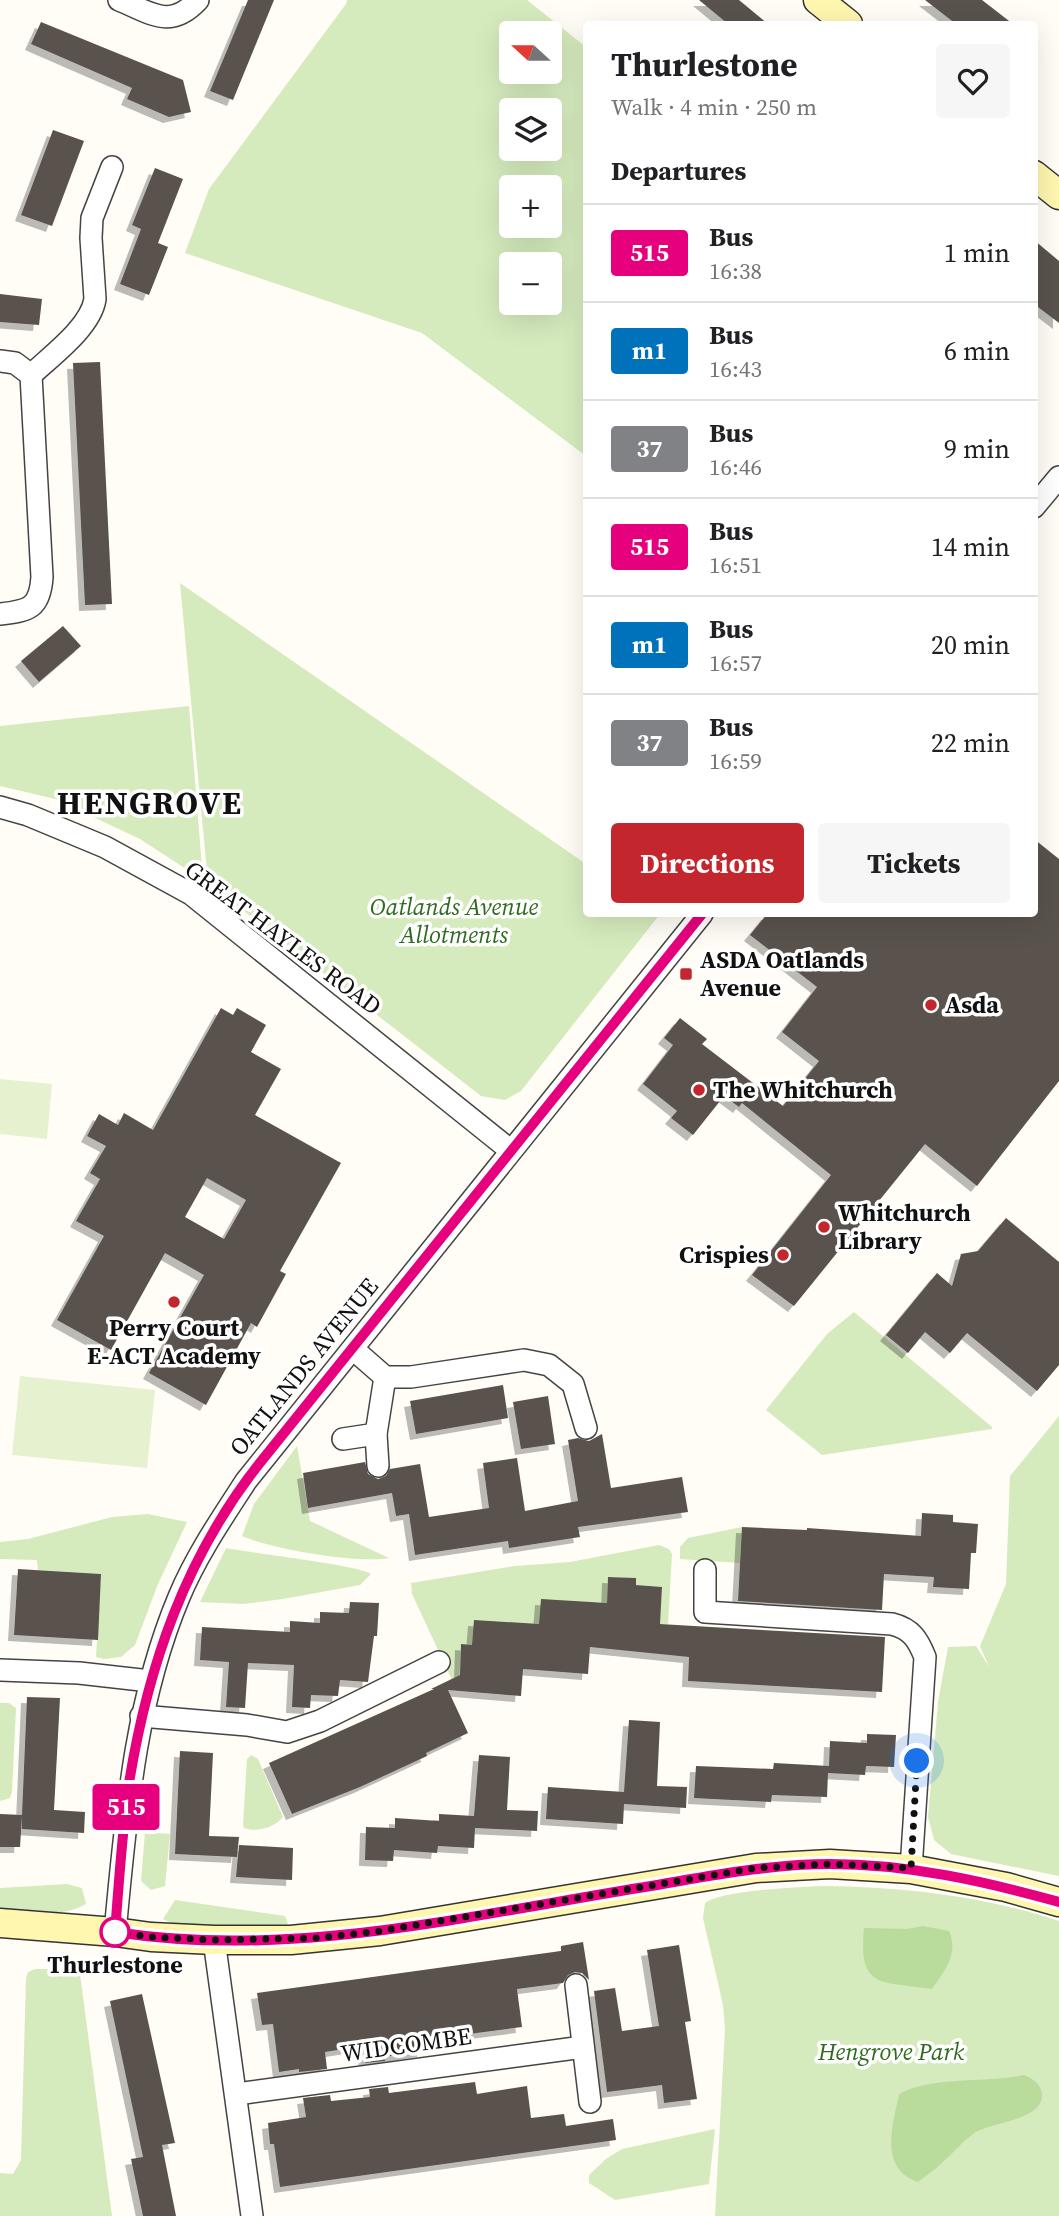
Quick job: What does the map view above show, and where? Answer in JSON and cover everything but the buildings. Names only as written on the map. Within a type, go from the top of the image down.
[{"type":"street","points":[[118,0],[157,16],[175,17],[186,12],[198,0]]},
{"type":"street","points":[[818,0],[844,21]]},
{"type":"street","points":[[0,614],[19,612],[32,606],[41,594],[31,375],[86,322],[94,309],[92,218],[112,167]]},
{"type":"street","points":[[1038,178],[1058,194]]},
{"type":"street","points":[[0,361],[15,363],[31,375]]},
{"type":"street","points":[[1038,502],[1059,477]]},
{"type":"street","name":"GREAT HAYLES ROAD","points":[[0,807],[29,815],[105,847],[191,894],[510,1150]]},
{"type":"street","name":"OATLANDS AVENUE","points":[[115,1932],[129,1784],[141,1716],[179,1596],[216,1529],[246,1481],[700,917]]},
{"type":"street","points":[[353,1349],[385,1377],[411,1377],[524,1360],[549,1365],[573,1384],[586,1428]]},
{"type":"street","points":[[378,1466],[376,1434],[385,1377]]},
{"type":"street","points":[[343,1439],[376,1434]]},
{"type":"street","points":[[705,1570],[705,1612],[892,1624],[901,1626],[918,1639],[925,1657],[911,1868]]},
{"type":"street","points":[[141,1716],[247,1725],[287,1732],[320,1721],[439,1661]]},
{"type":"street","points":[[0,1670],[79,1673],[150,1681]]},
{"type":"street","points":[[0,1923],[151,1937],[291,1940],[380,1931],[756,1868],[830,1864],[911,1868],[1006,1887],[1059,1902]]},
{"type":"street","points":[[214,1940],[252,2216]]},
{"type":"street","points":[[576,1985],[590,2102]]},
{"type":"street","name":"WIDCOMBE","points":[[237,2094],[583,2047]]},
{"type":"green space","points":[[347,0],[527,0],[553,21],[499,21],[499,84],[562,84],[562,28],[583,45],[583,454],[422,333],[185,253],[209,189]]},
{"type":"green space","name":"Oatlands Avenue Allotments","points":[[180,583],[583,862],[583,917],[658,917],[521,1091],[505,1100],[481,1096],[208,883]]},
{"type":"green space","points":[[189,706],[203,880],[140,839],[55,799],[0,786],[0,726]]},
{"type":"green space","points":[[0,1079],[52,1084],[47,1139],[0,1134]]},
{"type":"green space","points":[[854,1312],[992,1429],[822,1455],[766,1410],[827,1334]]},
{"type":"green space","points":[[20,1376],[155,1390],[147,1468],[12,1455]]},
{"type":"green space","points":[[1059,1416],[1059,1876],[951,1854],[934,1840],[928,1817],[938,1702],[948,1647],[976,1646],[989,1667],[980,1646],[1006,1584],[1010,1476]]},
{"type":"green space","points":[[297,1446],[310,1521],[389,1558],[357,1559],[315,1554],[273,1546],[242,1536],[254,1504]]},
{"type":"green space","points":[[148,1514],[187,1522],[158,1584],[135,1645],[121,1657],[96,1657],[101,1574],[38,1570],[37,1560],[0,1559],[0,1542],[28,1539],[112,1517]]},
{"type":"green space","points":[[742,1527],[740,1563],[680,1559],[680,1547],[688,1538]]},
{"type":"green space","points":[[659,1545],[669,1549],[672,1554],[668,1624],[657,1624],[662,1587],[636,1585],[636,1578],[608,1577],[607,1603],[595,1602],[594,1609],[472,1645],[461,1645],[459,1683],[453,1682],[412,1594],[411,1583],[515,1566],[570,1562]]},
{"type":"green space","points":[[226,1548],[326,1563],[371,1574],[360,1585],[283,1599],[243,1604],[200,1602]]},
{"type":"green space","points":[[0,1703],[9,1703],[16,1708],[12,1792],[10,1798],[0,1801]]},
{"type":"green space","points":[[251,1755],[258,1759],[283,1817],[275,1824],[260,1829],[244,1828],[243,1825],[247,1759]]},
{"type":"green space","points":[[145,1832],[170,1834],[165,1886],[151,1890],[141,1881]]},
{"type":"green space","points":[[67,1884],[82,1888],[86,1904],[55,1913],[0,1908],[0,1888]]},
{"type":"green space","name":"Hengrove Park","points":[[825,1886],[944,1894],[1002,1905],[1059,1921],[1059,2216],[715,2216],[725,2029],[723,2005],[703,1918],[705,1903],[744,1892]]},
{"type":"green space","points":[[175,1900],[285,1916],[288,1924],[222,1928],[187,1926],[163,1919]]},
{"type":"green space","points":[[923,1926],[949,1931],[952,1939],[949,1962],[932,1989],[886,1983],[869,1972],[863,1948],[864,1928],[907,1929]]},
{"type":"green space","points":[[35,1969],[69,1969],[80,1974],[112,2216],[0,2216],[0,2173],[13,2174],[21,2160],[26,1979],[28,1972]]},
{"type":"green space","points":[[1024,2075],[1036,2082],[1042,2093],[1041,2102],[1027,2115],[976,2132],[918,2182],[897,2167],[891,2144],[899,2094],[912,2088],[942,2082]]},
{"type":"green space","points":[[715,2129],[709,2184],[615,2200],[589,2183],[589,2175],[622,2149]]},
{"type":"bus line","name":"515","points":[[700,917],[259,1464],[216,1529],[179,1596],[141,1716],[129,1784],[115,1932],[214,1940],[317,1938],[380,1931],[756,1868],[830,1864],[911,1868],[1006,1887],[1059,1902]]},
{"type":"place","name":"ASDA Oatlands Avenue","points":[[686,974]]},
{"type":"place","name":"Asda","points":[[931,1005]]},
{"type":"place","name":"The Whitchurch","points":[[699,1090]]},
{"type":"place","name":"Whitchurch Library","points":[[824,1227]]},
{"type":"place","name":"Crispies","points":[[783,1255]]},
{"type":"place","name":"Perry Court E-ACT Academy","points":[[174,1302]]},
{"type":"place","name":"Thurlestone","points":[[115,1932]]},
{"type":"district","name":"HENGROVE","points":[[150,803]]},
{"type":"route","points":[[115,1932],[214,1940],[317,1938],[380,1931],[756,1868],[830,1864],[911,1868],[917,1761]]}]
